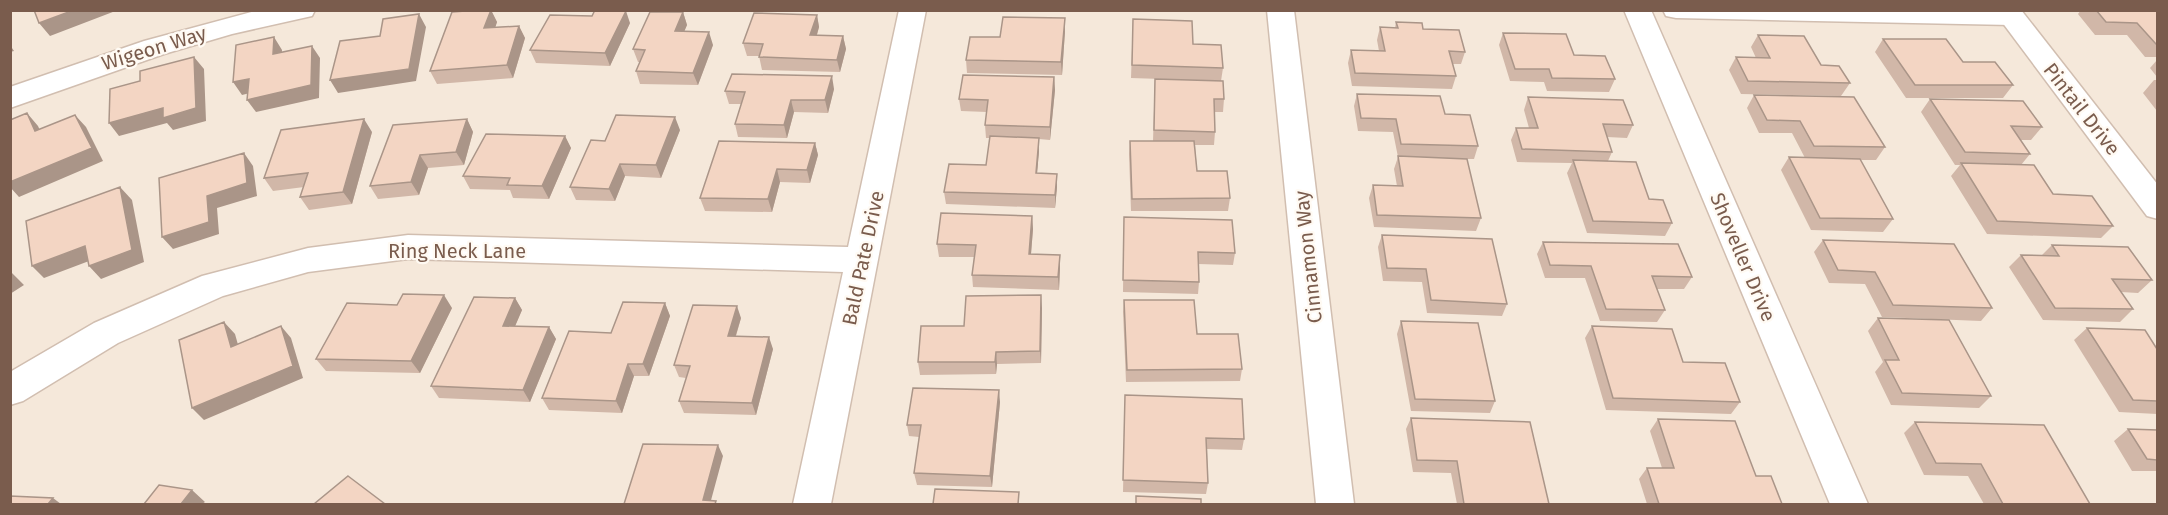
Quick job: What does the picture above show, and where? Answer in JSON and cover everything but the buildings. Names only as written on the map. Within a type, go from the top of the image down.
[{"type":"street","name":"Wigeon Way","points":[[10,98],[118,58],[185,37],[302,10]]},
{"type":"street","name":"Bald Pate Drive","points":[[812,504],[913,10]]},
{"type":"street","name":"Cinnamon Way","points":[[1280,10],[1335,504]]},
{"type":"street","name":"Shoveller Drive","points":[[1637,10],[1850,504]]},
{"type":"street","points":[[1676,10],[2008,14]]},
{"type":"street","name":"Pintail Drive","points":[[2008,14],[2157,208]]},
{"type":"street","name":"Ring Neck Lane","points":[[10,390],[106,333],[203,290],[308,260],[408,247],[862,260]]},
{"type":"shaded area","points":[[10,11],[2157,11],[2157,504],[11,504]]}]
